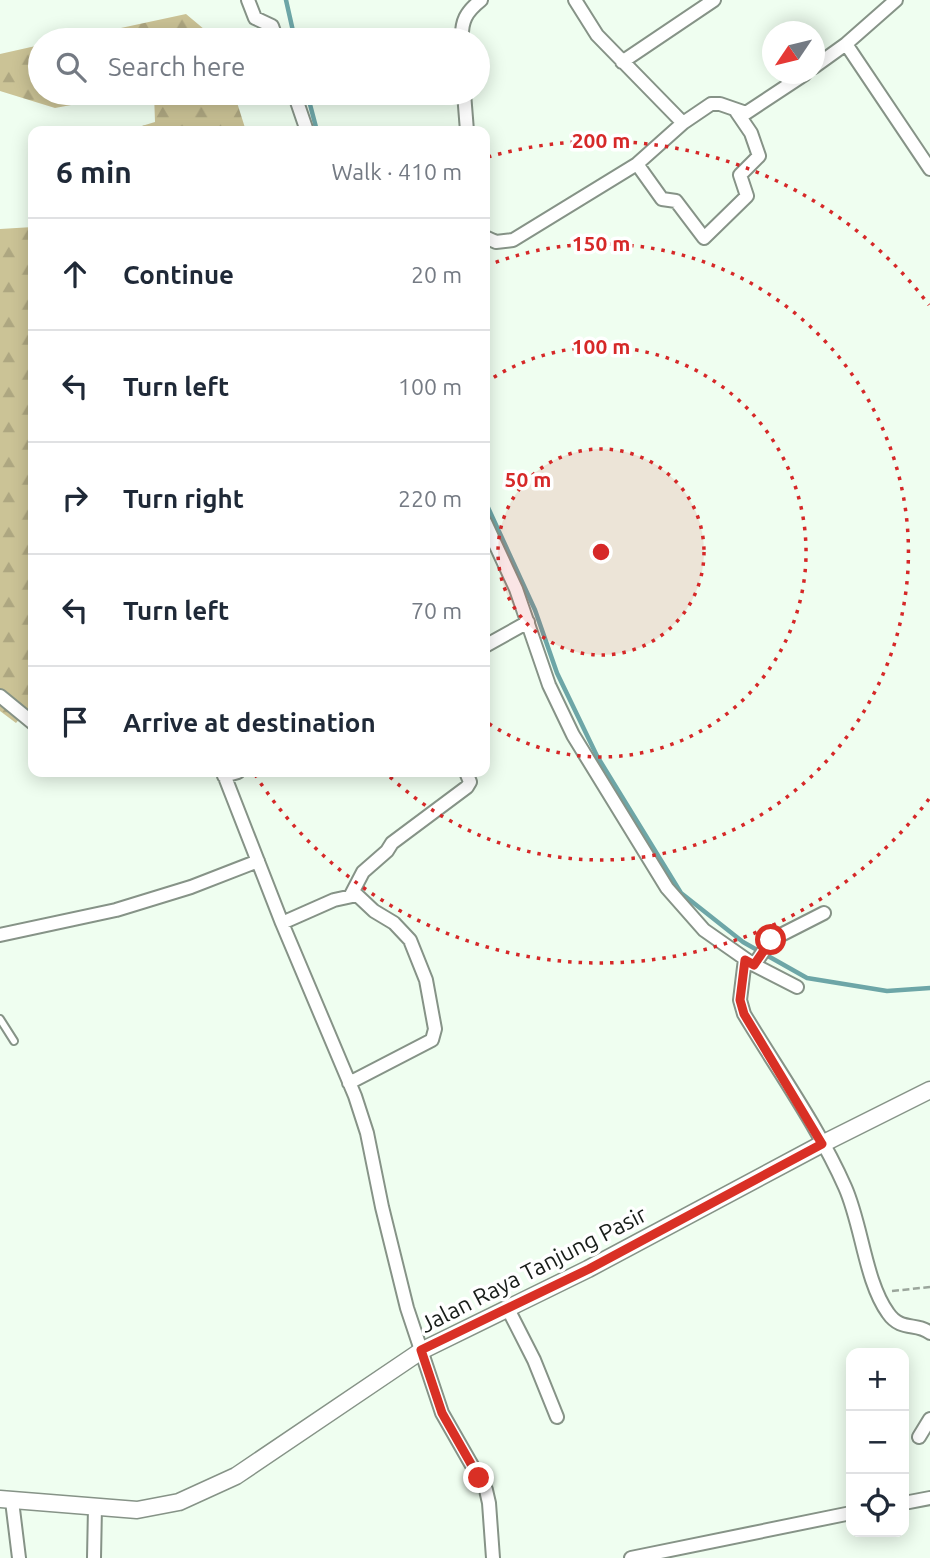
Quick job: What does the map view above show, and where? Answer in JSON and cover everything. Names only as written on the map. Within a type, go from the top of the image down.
[{"type":"street","points":[[247,0],[256,18],[273,28]]},
{"type":"street","points":[[461,28],[469,9],[481,0]]},
{"type":"street","points":[[575,0],[597,36],[683,123]]},
{"type":"street","points":[[622,62],[714,0]]},
{"type":"street","points":[[825,58],[846,44],[896,0]]},
{"type":"street","points":[[846,44],[930,169]]},
{"type":"street","points":[[490,239],[496,242],[513,240],[637,164],[683,123],[711,104],[720,104],[746,113],[790,84]]},
{"type":"street","points":[[298,105],[305,126]]},
{"type":"street","points":[[465,105],[467,126]]},
{"type":"street","points":[[637,164],[662,200],[676,201],[704,238],[747,196],[740,175],[759,156],[751,133],[736,111]]},
{"type":"street","points":[[490,534],[516,589],[549,685],[573,735],[667,888],[704,930],[751,963],[797,987]]},
{"type":"street","points":[[490,643],[528,622]]},
{"type":"street","points":[[0,696],[28,719]]},
{"type":"street","points":[[224,777],[367,1133],[407,1308],[442,1413],[486,1490],[493,1558]]},
{"type":"street","points":[[351,895],[363,872],[392,843],[467,787],[470,782],[468,777]]},
{"type":"street","points":[[0,935],[116,910],[191,887],[258,862]]},
{"type":"street","points":[[282,923],[351,895],[360,897],[374,911],[394,923],[410,940],[426,980],[435,1029],[432,1040],[349,1083]]},
{"type":"street","points":[[824,913],[771,940],[765,946],[751,963],[740,1000],[744,1014],[822,1144],[855,1210],[877,1293],[890,1316],[900,1324],[926,1330],[930,1334]]},
{"type":"street","name":"Jalan Raya Tanjung Pasir","points":[[6,1500],[137,1510],[162,1507],[216,1487],[421,1350],[589,1269],[822,1144],[930,1090]]},
{"type":"street","points":[[508,1309],[534,1360],[557,1417]]},
{"type":"street","points":[[919,1437],[930,1419]]},
{"type":"street","points":[[909,1502],[930,1499]]},
{"type":"street","points":[[6,1500],[19,1558]]},
{"type":"street","points":[[94,1558],[95,1507]]},
{"type":"street","points":[[636,1557],[846,1514]]},
{"type":"lane","points":[[0,1019],[14,1041]]},
{"type":"path","points":[[877,1293],[930,1287]]},
{"type":"green space","points":[[186,14],[203,28],[121,28]]},
{"type":"green space","points":[[28,48],[28,100],[0,91],[0,54]]},
{"type":"green space","points":[[45,105],[71,105],[55,108]]},
{"type":"green space","points":[[154,105],[238,105],[244,126],[142,126],[155,122]]},
{"type":"green space","points":[[28,227],[28,709],[16,723],[0,711],[0,229]]},
{"type":"waterway","points":[[286,0],[292,28]]},
{"type":"waterway","points":[[310,105],[316,126]]},
{"type":"waterway","points":[[490,512],[535,610],[557,673],[597,756],[681,893],[743,942],[807,978],[887,991],[930,988]]},
{"type":"route","points":[[479,1478],[442,1413],[421,1350],[589,1269],[822,1144],[744,1014],[740,1000],[745,960],[754,965],[771,940]]}]
